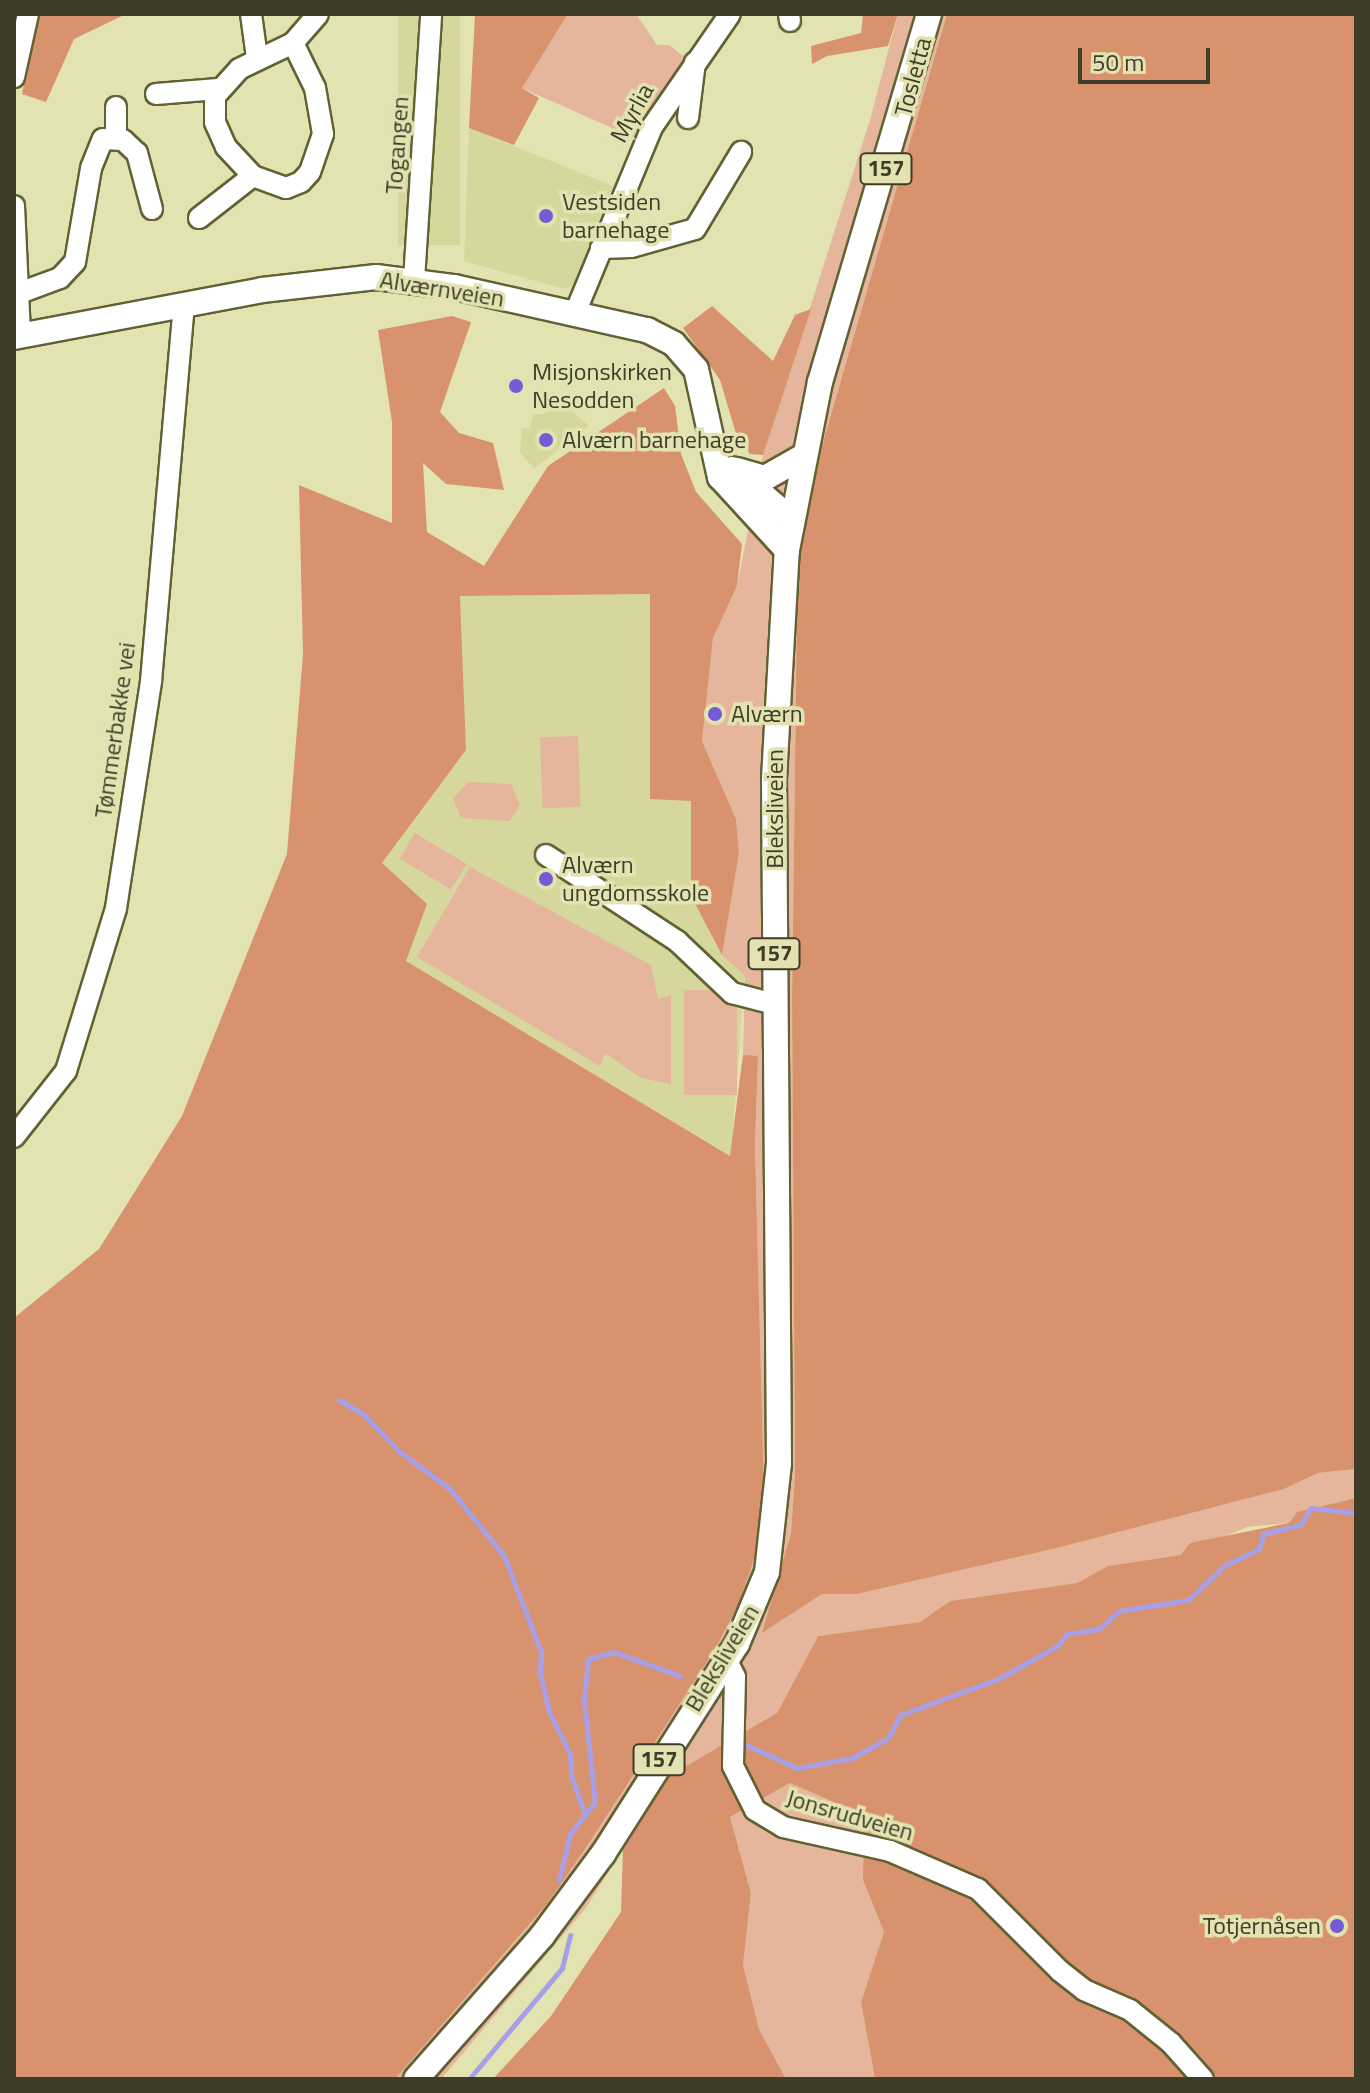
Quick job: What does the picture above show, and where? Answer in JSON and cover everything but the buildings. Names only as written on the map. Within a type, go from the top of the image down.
[{"type":"main road","name":"Tosletta","points":[[802,457],[838,322],[929,14]]},
{"type":"main road","name":"Alværnveien","points":[[17,336],[340,278],[414,280],[647,330],[683,352],[701,378],[720,477],[787,550]]},
{"type":"main road","name":"Alværnveien","points":[[712,431],[731,467],[791,519]]},
{"type":"main road","points":[[731,467],[765,478],[802,457]]},
{"type":"main road","name":"157","points":[[791,519],[802,457]]},
{"type":"main road","name":"Bleksliveien","points":[[416,2079],[578,1889],[727,1661],[760,1594],[778,1494],[774,1004],[777,688],[791,519]]},
{"type":"street","points":[[14,77],[28,14]]},
{"type":"street","points":[[251,14],[257,58]]},
{"type":"street","points":[[156,94],[218,89],[257,58],[293,43],[318,14]]},
{"type":"street","name":"Togangen","points":[[414,280],[431,14]]},
{"type":"street","name":"Myrlia","points":[[575,313],[652,127],[730,14]]},
{"type":"street","points":[[218,89],[214,115],[220,136],[253,176],[292,187],[310,172],[320,149],[319,101],[293,43]]},
{"type":"street","points":[[688,118],[695,62]]},
{"type":"street","points":[[116,107],[116,138]]},
{"type":"street","points":[[22,292],[60,278],[75,262],[96,148],[103,139],[116,138],[131,146],[145,167],[152,209]]},
{"type":"street","points":[[601,248],[631,247],[695,229],[741,152]]},
{"type":"street","points":[[199,218],[253,176]]},
{"type":"street","points":[[14,206],[22,292],[17,336]]},
{"type":"street","name":"Tømmerbakke vei","points":[[14,1137],[66,1071],[116,908],[151,681],[184,306]]},
{"type":"street","points":[[546,855],[677,941],[732,993],[774,1004]]},
{"type":"street","name":"Jonsrudveien","points":[[727,1661],[735,1677],[733,1766],[755,1810],[783,1827],[890,1851],[978,1889],[1060,1971],[1084,1990],[1130,2010],[1171,2043],[1203,2079]]},
{"type":"shaded area","points":[[38,14],[126,14],[74,39],[46,102],[22,94]]},
{"type":"shaded area","points":[[398,14],[460,14],[460,245],[398,245]]},
{"type":"shaded area","points":[[475,14],[568,14],[522,88],[539,98],[514,145],[469,128]]},
{"type":"shaded area","points":[[568,14],[636,14],[657,45],[669,45],[689,61],[637,139],[522,88]]},
{"type":"shaded area","points":[[863,14],[898,14],[888,46],[827,56],[812,64],[811,46],[861,33]]},
{"type":"shaded area","points":[[898,14],[947,14],[798,529],[792,999],[795,1476],[791,1533],[763,1632],[822,1594],[857,1594],[1057,1548],[1284,1489],[1318,1473],[1356,1469],[1356,1498],[1297,1512],[1289,1523],[1247,1527],[1182,1555],[1108,1566],[1077,1583],[950,1601],[920,1622],[818,1636],[777,1713],[669,1776],[585,1909],[441,2079],[395,2079],[546,1905],[716,1648],[739,1603],[764,1492],[755,1146],[758,1057],[743,1055],[745,976],[722,955],[739,853],[736,819],[702,741],[713,638],[737,586],[763,455],[870,120]]},
{"type":"shaded area","points":[[947,14],[1356,14],[1356,1469],[1318,1473],[1284,1489],[1057,1548],[857,1594],[822,1594],[762,1633],[791,1533],[795,1476],[792,999],[798,529]]},
{"type":"shaded area","points":[[469,128],[613,186],[573,285],[564,289],[464,261]]},
{"type":"shaded area","points":[[712,306],[773,361],[795,315],[811,309],[763,455],[750,454],[737,437],[720,380],[683,328]]},
{"type":"shaded area","points":[[452,316],[471,322],[440,412],[459,433],[493,443],[504,490],[446,484],[423,463],[427,532],[484,566],[548,466],[664,388],[675,406],[681,454],[696,492],[742,544],[737,586],[713,638],[702,741],[736,819],[739,853],[722,955],[691,896],[691,801],[650,799],[650,594],[460,596],[466,750],[382,863],[427,904],[406,961],[730,1156],[743,1055],[758,1056],[755,1146],[764,1492],[757,1550],[739,1603],[716,1648],[585,1849],[546,1905],[395,2079],[14,2079],[14,1318],[99,1249],[182,1116],[287,854],[303,654],[299,485],[392,523],[392,422],[378,330]]},
{"type":"shaded area","name":"Alværn barnehage","points":[[549,404],[571,410],[589,426],[534,469],[520,452],[522,428],[530,429],[533,415],[547,413]]},
{"type":"shaded area","name":"Alværn ungdomsskole","points":[[651,594],[650,798],[691,801],[691,896],[722,955],[745,976],[731,1156],[405,961],[382,863],[466,750],[460,596]]},
{"type":"shaded area","points":[[578,736],[580,807],[543,808],[540,737]]},
{"type":"shaded area","points":[[468,782],[511,784],[520,805],[510,821],[461,818],[453,799]]},
{"type":"shaded area","points":[[415,833],[466,864],[451,890],[400,859]]},
{"type":"shaded area","points":[[470,867],[651,965],[658,999],[671,995],[671,1084],[641,1078],[605,1053],[600,1066],[417,957]]},
{"type":"shaded area","points":[[684,990],[737,990],[737,1095],[684,1095]]},
{"type":"shaded area","points":[[1356,1498],[1356,2079],[875,2079],[861,2002],[884,1932],[863,1880],[864,1815],[790,1783],[730,1817],[751,1893],[743,1965],[759,2029],[786,2079],[493,2079],[551,2016],[621,1912],[623,1850],[669,1776],[777,1713],[818,1636],[920,1622],[950,1601],[1077,1583],[1108,1566],[1181,1555],[1190,1543],[1289,1523],[1297,1512]]},
{"type":"shaded area","points":[[790,1783],[864,1814],[863,1880],[884,1932],[861,2002],[875,2079],[786,2079],[759,2029],[743,1965],[751,1893],[730,1817]]},
{"type":"waterway","points":[[339,1400],[363,1414],[400,1452],[450,1489],[504,1556],[541,1652],[540,1673],[549,1712],[570,1754],[571,1775],[585,1815]]},
{"type":"waterway","points":[[742,1743],[797,1768],[852,1758],[888,1738],[900,1715],[998,1679],[1057,1646],[1067,1634],[1099,1629],[1119,1611],[1188,1600],[1225,1565],[1259,1549],[1263,1534],[1300,1525],[1311,1508],[1356,1513]]},
{"type":"waterway","points":[[559,1880],[570,1834],[595,1802],[584,1700],[588,1659],[614,1652],[680,1676]]},
{"type":"waterway","points":[[469,2079],[562,1968],[570,1935]]},
{"type":"place","name":"Vestsiden barnehage","points":[[546,216]]},
{"type":"place","name":"Misjonskirken Nesodden","points":[[516,386]]},
{"type":"place","name":"Alværn barnehage","points":[[546,440]]},
{"type":"place","name":"Alværn","points":[[715,714]]},
{"type":"place","name":"Alværn ungdomsskole","points":[[546,879]]},
{"type":"place","name":"Totjernåsen","points":[[1337,1926]]}]
